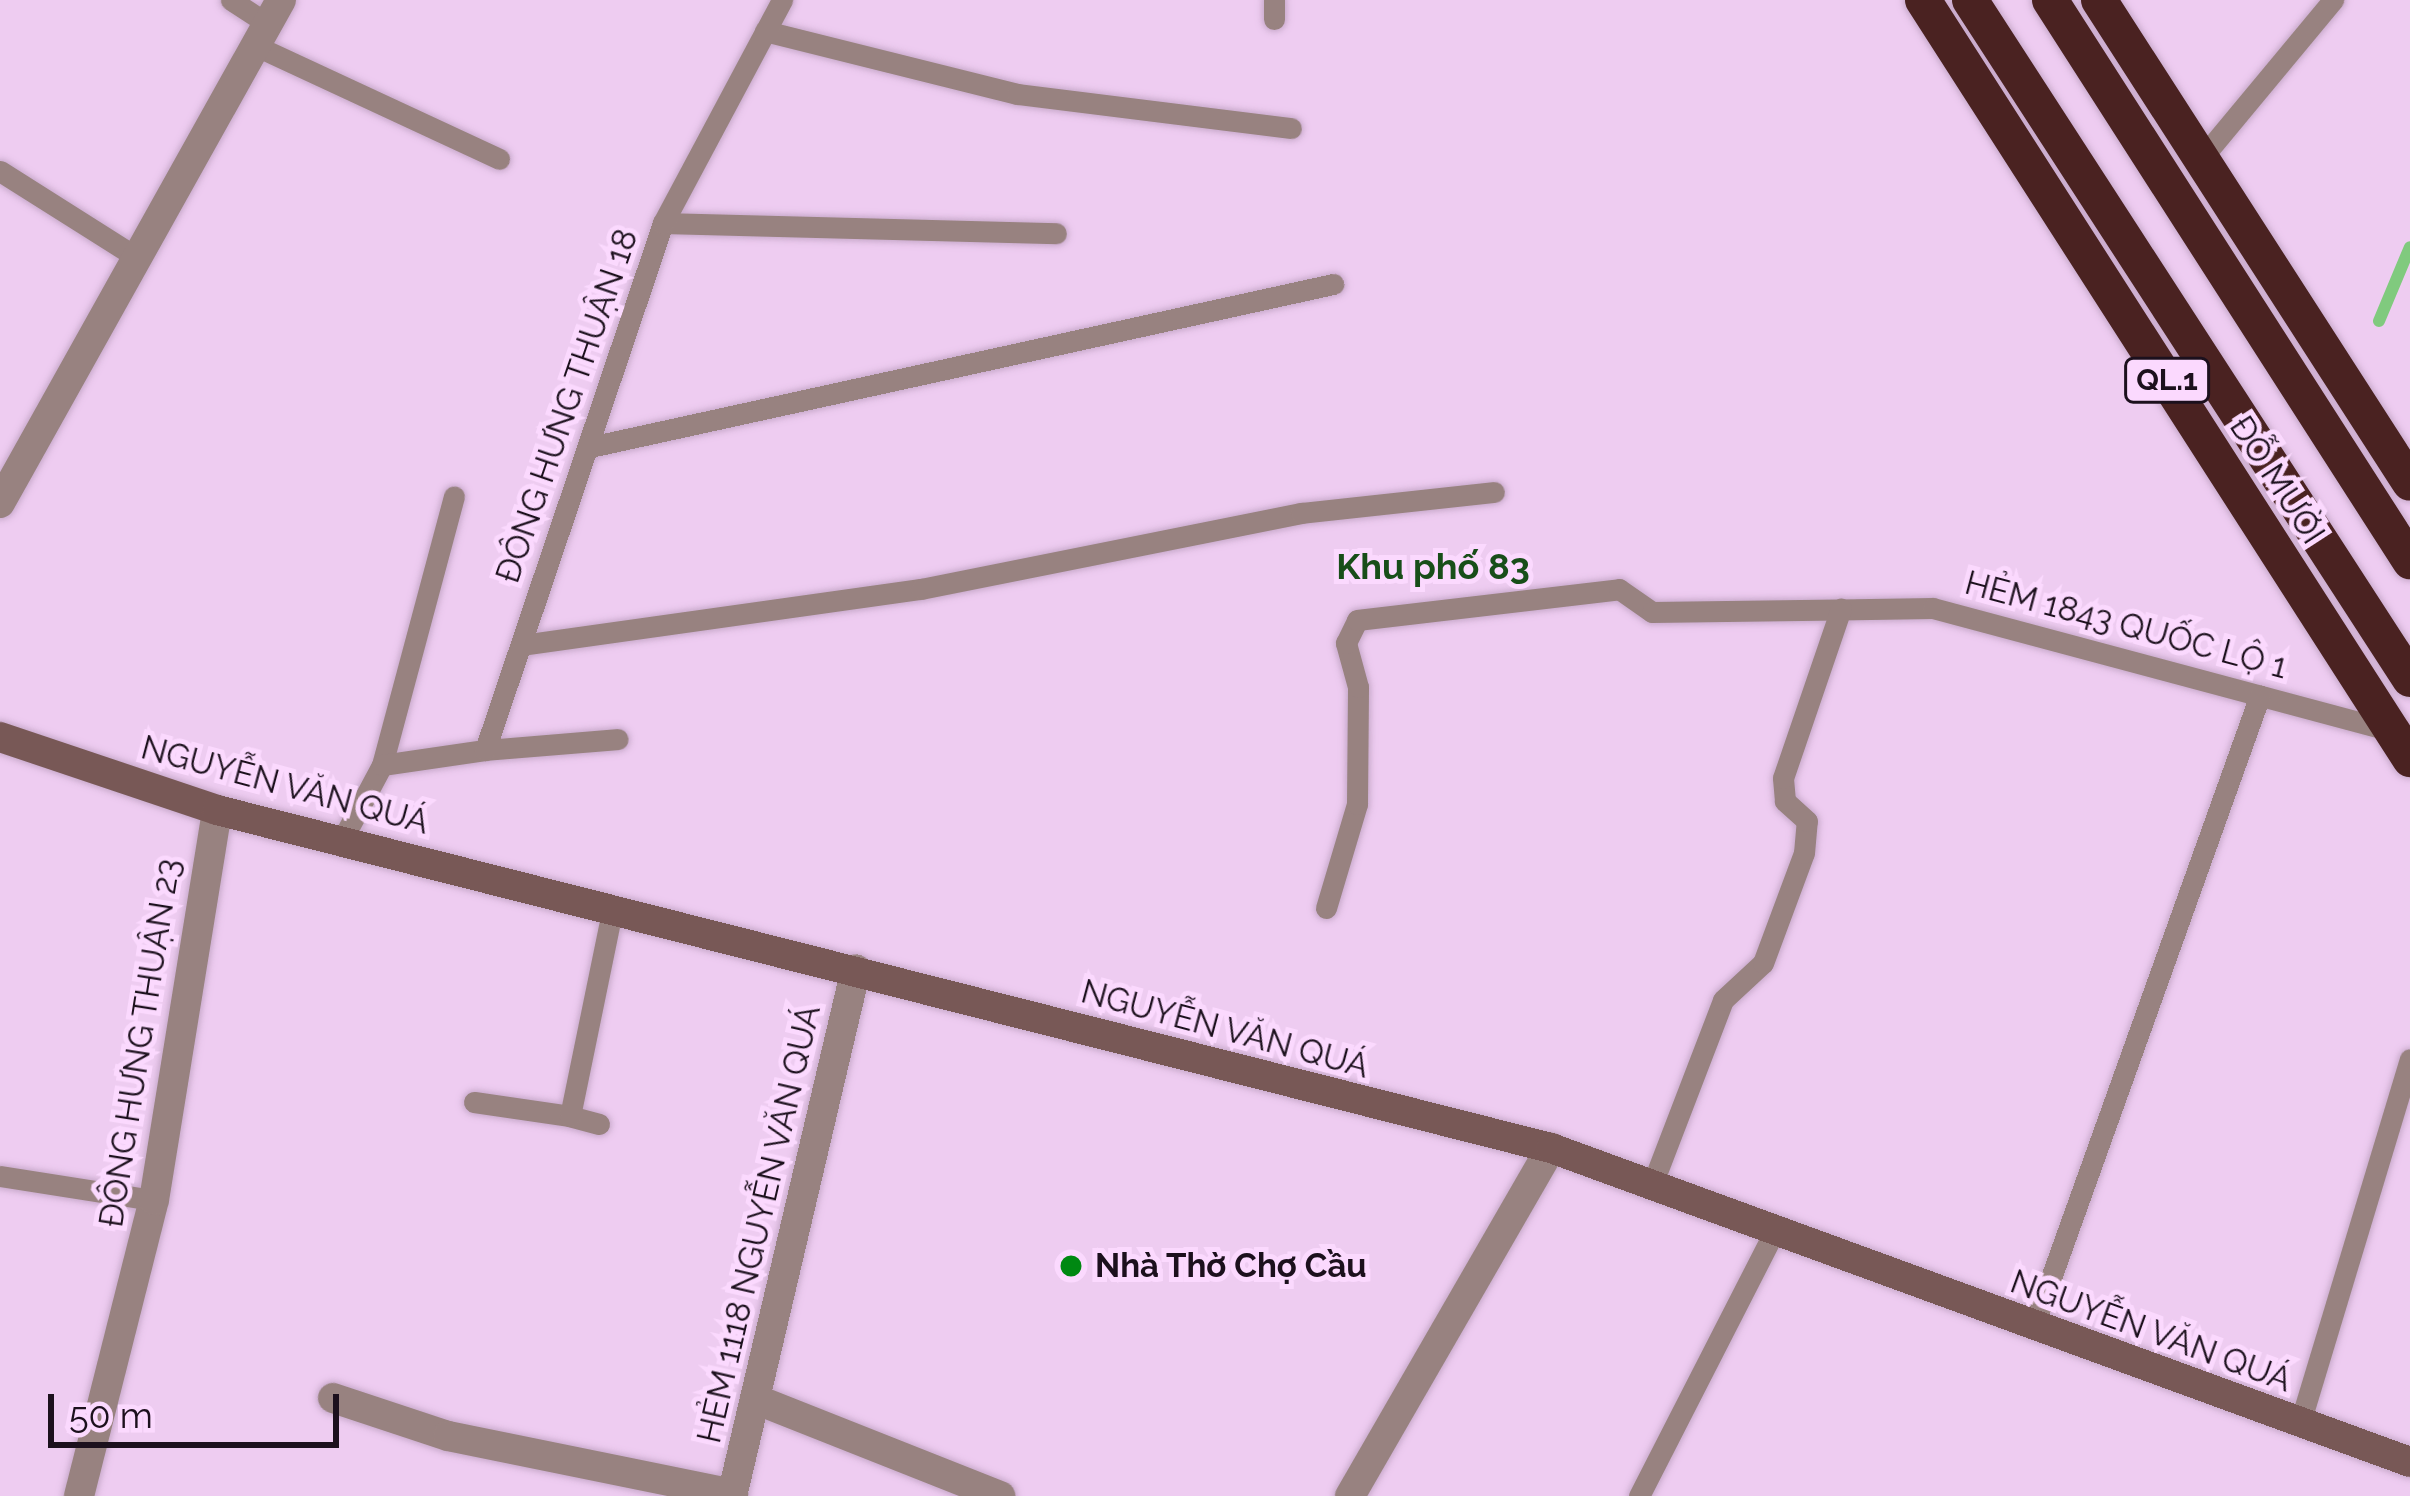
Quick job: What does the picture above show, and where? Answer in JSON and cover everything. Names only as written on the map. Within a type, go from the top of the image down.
[{"type":"highway","name":"ĐỖ MƯỜI","points":[[1923,0],[2401,745]]},
{"type":"highway","name":"ĐỖ MƯỜI","points":[[1970,0],[2410,679]]},
{"type":"highway","name":"ĐỖ MƯỜI","points":[[2050,0],[2410,561]]},
{"type":"highway","points":[[2098,0],[2410,483]]},
{"type":"main road","name":"NGUYỄN VĂN QUÁ","points":[[0,737],[217,810],[1551,1148],[2410,1462]]},
{"type":"street","points":[[0,502],[133,255],[268,24]]},
{"type":"street","name":"ĐÔNG HƯNG THUẬN 23","points":[[79,1496],[154,1200],[217,810]]},
{"type":"street","name":"HẺM 1118 NGUYỄN VĂN QUÁ","points":[[733,1495],[856,969]]},
{"type":"street","points":[[1350,1496],[1551,1148]]},
{"type":"street","points":[[333,1398],[448,1436],[733,1495]]},
{"type":"street","points":[[755,1399],[1000,1496]]},
{"type":"lane","points":[[231,0],[500,159]]},
{"type":"lane","name":"ĐÔNG HƯNG THUẬN 18","points":[[485,750],[663,224],[782,0]]},
{"type":"lane","points":[[2201,159],[2333,0]]},
{"type":"lane","points":[[765,31],[1017,94],[1291,128]]},
{"type":"lane","points":[[0,171],[133,255]]},
{"type":"lane","points":[[663,224],[1056,232]]},
{"type":"lane","points":[[590,447],[1333,284]]},
{"type":"lane","points":[[522,645],[921,589],[1301,513],[1494,491]]},
{"type":"lane","points":[[342,840],[382,765],[454,496]]},
{"type":"lane","name":"HẺM 1843 QUỐC LỘ 1","points":[[1326,908],[1357,804],[1358,687],[1346,644],[1358,620],[1619,589],[1652,612],[1934,608],[2260,695],[2401,745]]},
{"type":"lane","points":[[1652,1185],[1723,1000],[1763,963],[1804,853],[1807,821],[1785,801],[1783,778],[1841,610]]},
{"type":"lane","points":[[2033,1328],[2260,695]]},
{"type":"lane","points":[[382,765],[485,750],[618,739]]},
{"type":"lane","points":[[570,1116],[613,908]]},
{"type":"lane","points":[[2300,1423],[2410,1059]]},
{"type":"lane","points":[[474,1102],[599,1124]]},
{"type":"lane","points":[[0,1176],[154,1200]]},
{"type":"lane","points":[[1639,1496],[1775,1231]]},
{"type":"waterway","points":[[2379,321],[2410,247]]},
{"type":"place","name":"Nhà Thờ Chợ Cầu","points":[[1071,1266]]},
{"type":"district","name":"Khu phố 83","points":[[1433,567]]}]
